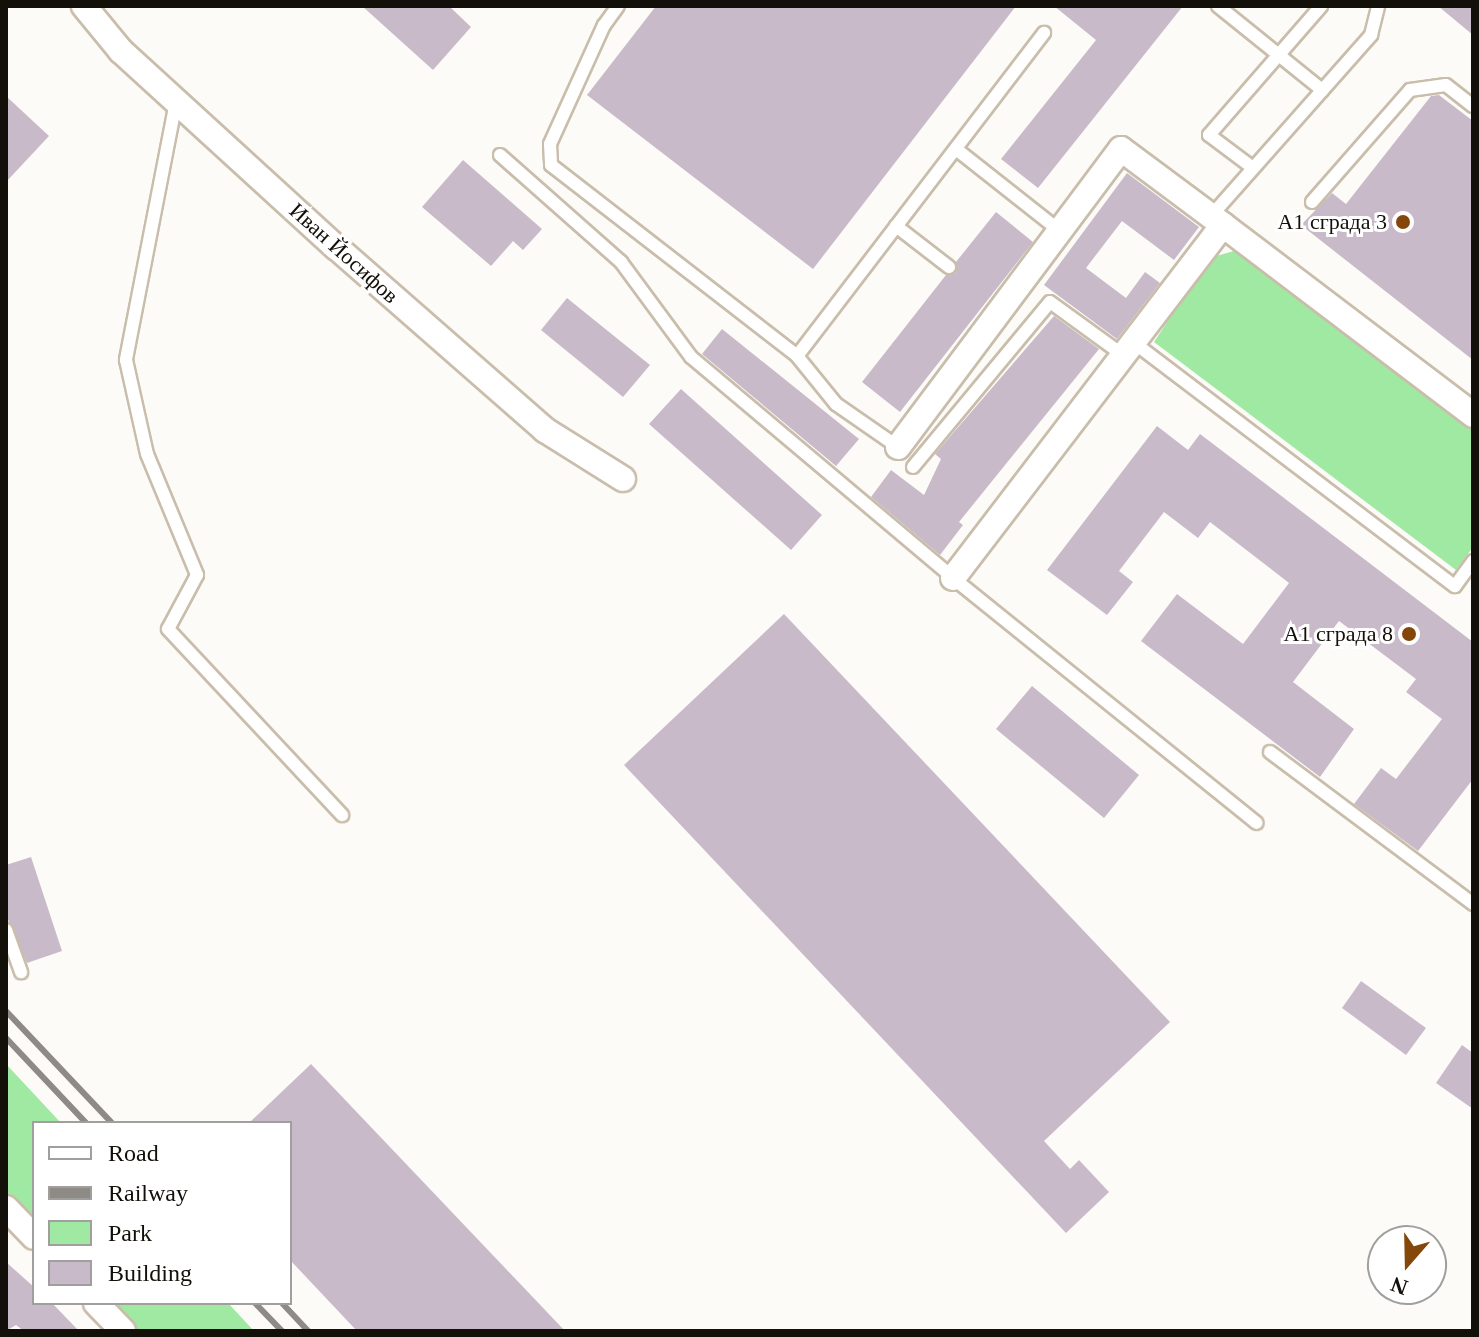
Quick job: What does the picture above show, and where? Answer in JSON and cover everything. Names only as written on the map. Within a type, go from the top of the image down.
[{"type":"street","name":"Иван Йосифов","points":[[84,6],[96,26],[176,102],[545,430],[623,479]]},
{"type":"street","points":[[898,447],[1121,149],[1473,415]]},
{"type":"street","points":[[953,578],[1128,348],[1217,220]]},
{"type":"street","points":[[6,1208],[32,1235]]},
{"type":"street","points":[[98,1305],[123,1331]]},
{"type":"lane","points":[[618,6],[604,25],[550,144],[551,165],[797,356],[836,404],[898,447]]},
{"type":"lane","points":[[1218,6],[1322,90]]},
{"type":"lane","points":[[1253,168],[1209,135],[1321,6]]},
{"type":"lane","points":[[1217,220],[1253,168],[1371,35],[1378,6]]},
{"type":"lane","points":[[797,356],[1044,33]]},
{"type":"lane","points":[[1312,202],[1410,90],[1446,85],[1473,106]]},
{"type":"lane","points":[[176,102],[126,360],[147,454],[197,575],[168,629],[342,815]]},
{"type":"lane","points":[[956,149],[1060,231]]},
{"type":"lane","points":[[500,155],[621,262],[691,357],[953,578],[1257,823]]},
{"type":"lane","points":[[896,226],[949,267]]},
{"type":"lane","points":[[913,467],[1050,302],[1128,348],[1455,586],[1473,561]]},
{"type":"lane","points":[[1270,752],[1473,904]]},
{"type":"lane","points":[[6,930],[21,972]]},
{"type":"green space","points":[[1241,249],[1473,428],[1473,547],[1456,570],[1154,342],[1209,258]]},
{"type":"green space","points":[[6,1064],[59,1121],[32,1121],[32,1224],[6,1197]]},
{"type":"green space","points":[[111,1305],[230,1305],[254,1331],[136,1331]]},
{"type":"building","points":[[362,6],[449,6],[471,27],[433,70]]},
{"type":"building","points":[[656,6],[1016,6],[813,269],[587,95]]},
{"type":"building","points":[[1054,6],[1183,6],[1038,188],[1001,159],[1096,40]]},
{"type":"building","points":[[1438,6],[1473,6],[1473,35]]},
{"type":"building","name":"А1 сграда 3","points":[[1439,95],[1473,121],[1473,360],[1301,225],[1332,193],[1346,204],[1431,96]]},
{"type":"building","points":[[6,96],[49,136],[6,182]]},
{"type":"building","points":[[463,160],[542,229],[523,250],[513,241],[491,266],[422,207]]},
{"type":"building","points":[[1127,173],[1199,227],[1174,260],[1122,221],[1086,268],[1126,298],[1145,272],[1160,283],[1117,339],[1044,285]]},
{"type":"building","points":[[996,212],[1033,242],[900,412],[862,382],[946,275],[956,273],[956,262]]},
{"type":"building","points":[[567,298],[650,365],[623,397],[541,330]]},
{"type":"building","points":[[1054,316],[1099,349],[959,522],[963,525],[940,555],[871,497],[891,470],[924,495],[941,459],[935,454]]},
{"type":"building","points":[[722,329],[859,439],[836,466],[702,354]]},
{"type":"building","points":[[681,389],[822,515],[791,550],[649,424]]},
{"type":"building","name":"А1 сграда 8","points":[[1157,426],[1188,450],[1200,434],[1473,642],[1473,779],[1418,851],[1354,804],[1381,768],[1396,779],[1442,719],[1406,692],[1416,679],[1339,621],[1293,682],[1354,729],[1320,777],[1141,641],[1177,594],[1243,644],[1289,583],[1210,522],[1198,538],[1164,512],[1119,571],[1133,582],[1107,615],[1047,570]]},
{"type":"building","points":[[784,614],[1170,1022],[1044,1141],[1070,1169],[1079,1160],[1109,1192],[1066,1233],[624,765]]},
{"type":"building","points":[[1032,686],[1139,775],[1104,818],[996,729]]},
{"type":"building","points":[[31,857],[62,951],[27,963],[6,915],[6,865]]},
{"type":"building","points":[[1361,981],[1426,1028],[1406,1055],[1342,1008]]},
{"type":"building","points":[[1462,1045],[1473,1053],[1473,1109],[1436,1083]]},
{"type":"building","points":[[311,1064],[565,1331],[357,1331],[292,1262],[292,1121],[251,1121]]},
{"type":"building","points":[[6,1262],[32,1285],[32,1305],[54,1305],[79,1331],[24,1331],[16,1325],[6,1331]]},
{"type":"railway","points":[[6,1011],[110,1121]]},
{"type":"railway","points":[[6,1038],[84,1121]]},
{"type":"railway","points":[[257,1305],[282,1331]]},
{"type":"railway","points":[[284,1305],[308,1331]]},
{"type":"place","name":"А1 сграда 3","points":[[1403,222]]},
{"type":"place","name":"А1 сграда 8","points":[[1409,634]]}]
